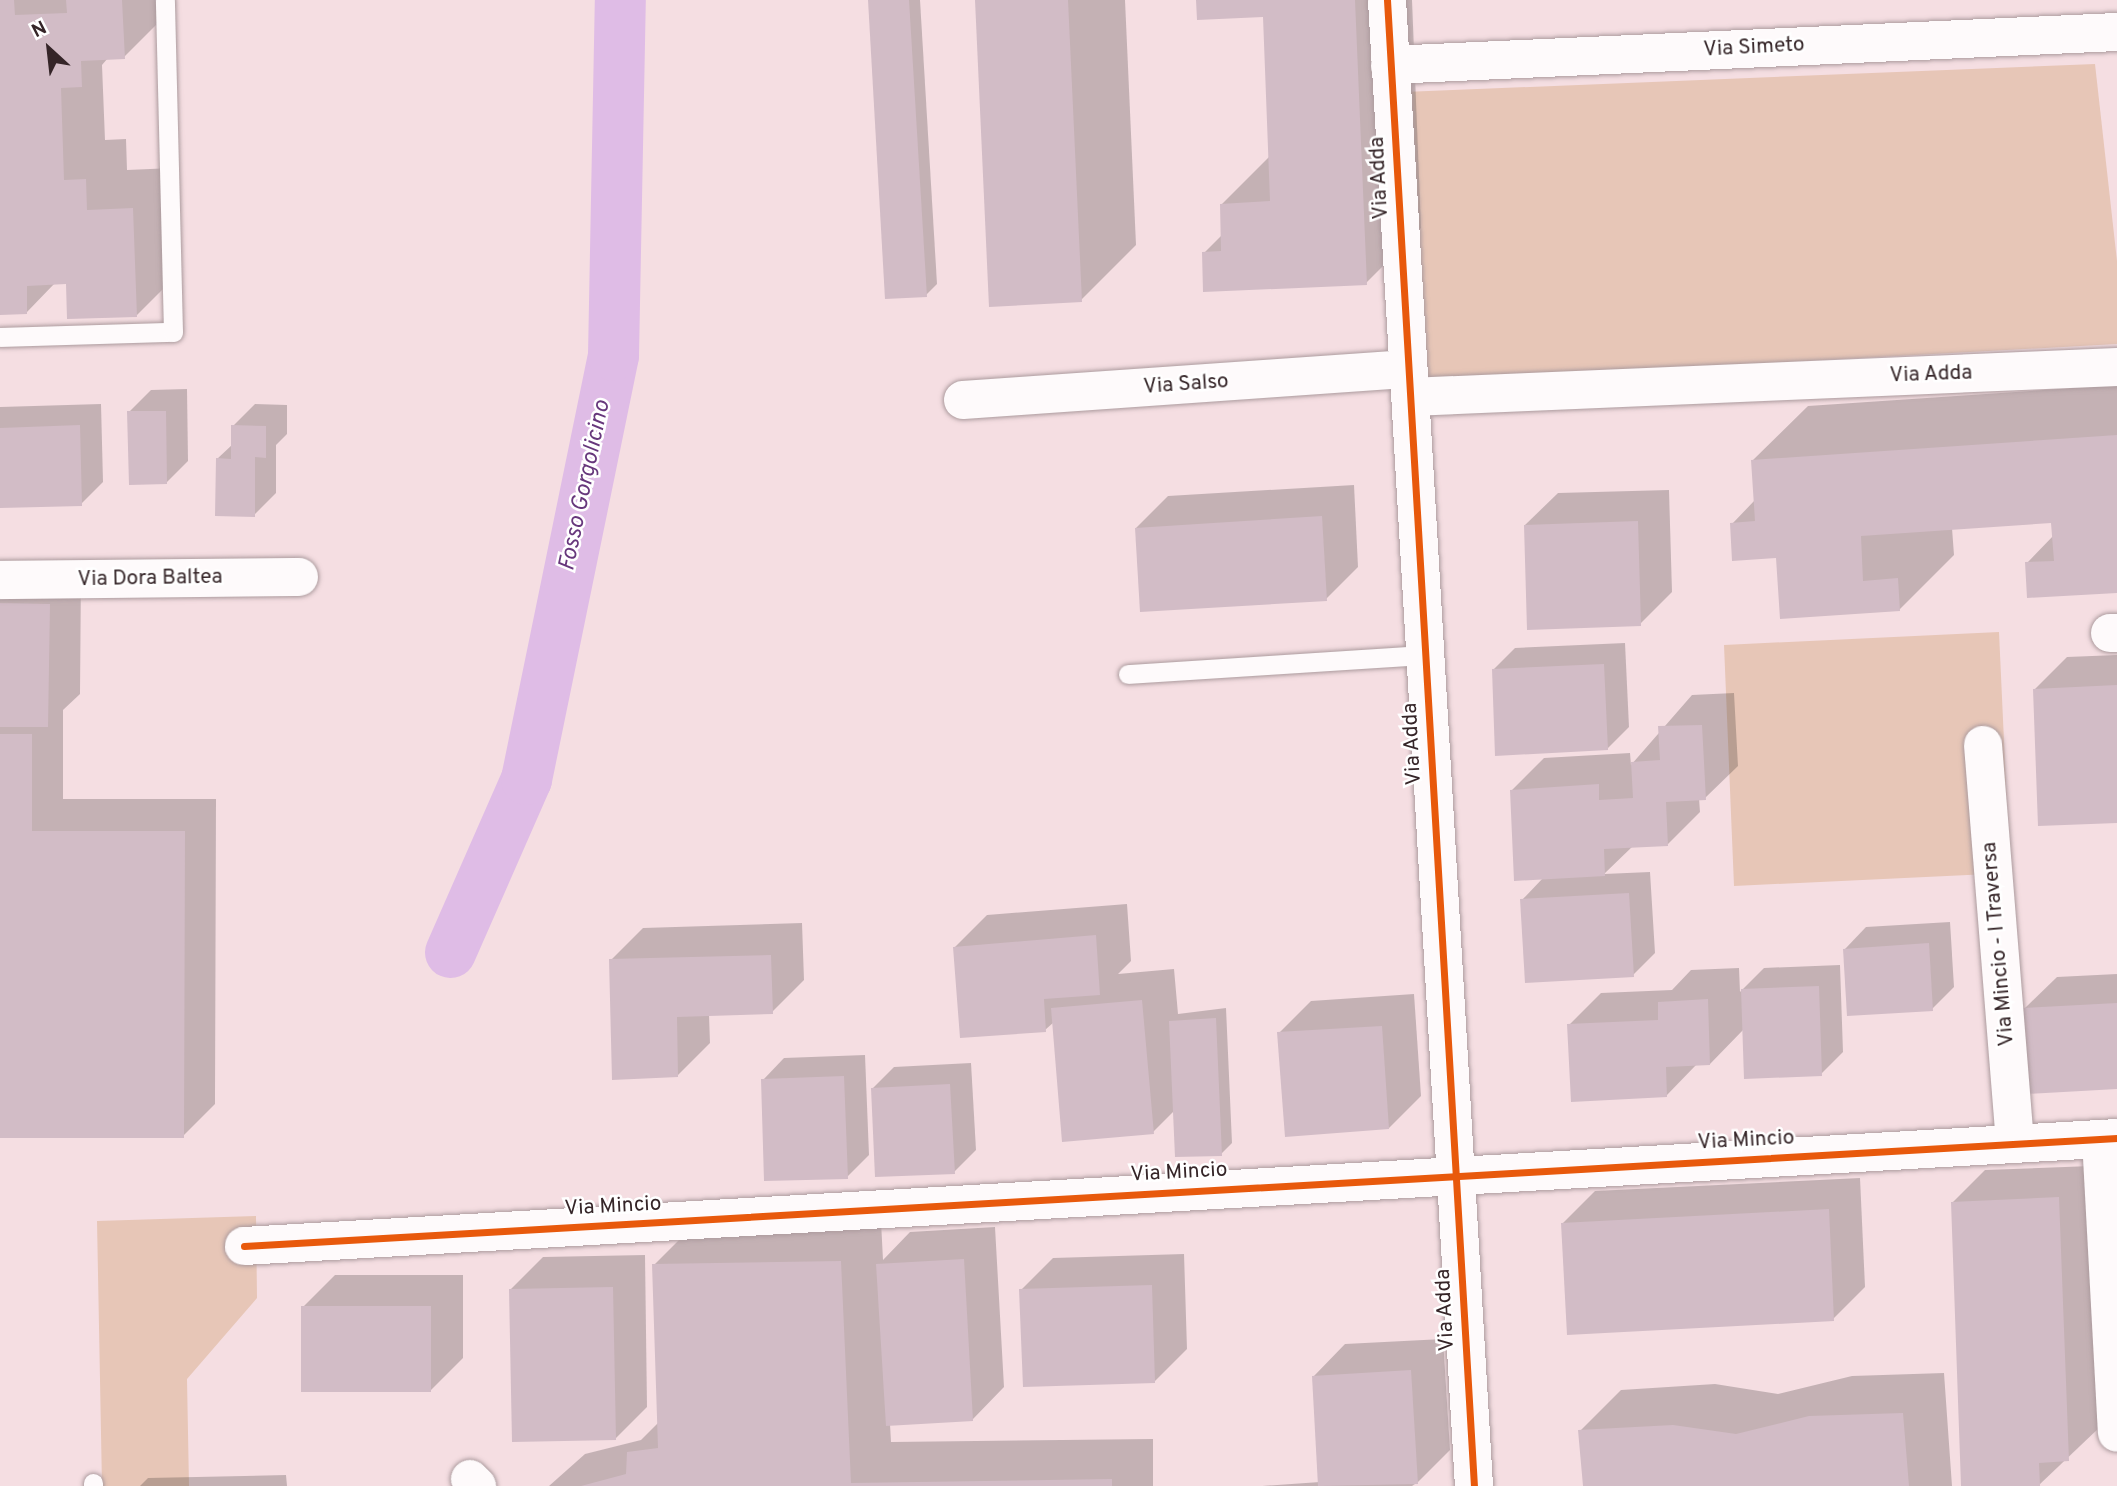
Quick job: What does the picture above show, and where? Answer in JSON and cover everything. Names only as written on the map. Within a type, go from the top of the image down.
[{"type":"street","name":"Via Adda","points":[[1387,0],[1474,1486]]},
{"type":"street","name":"Via Simeto","points":[[1391,65],[2117,32]]},
{"type":"street","name":"Via Adda","points":[[1409,383],[2117,367]]},
{"type":"street","name":"Via Salso","points":[[963,400],[1409,383]]},
{"type":"street","name":"Via Dora Baltea","points":[[0,580],[299,577]]},
{"type":"street","name":"Via Mincio - I Traversa","points":[[1983,745],[2015,1143]]},
{"type":"street","name":"Via Mincio","points":[[244,1246],[2109,1138]]},
{"type":"street","points":[[2109,1138],[2117,1433]]},
{"type":"lane","points":[[0,337],[173,332],[165,0]]},
{"type":"lane","points":[[1128,674],[1425,655]]},
{"type":"shaded area","points":[[2095,64],[2117,261],[2117,344],[1422,382],[1404,92]]},
{"type":"shaded area","points":[[1999,632],[2010,873],[1734,886],[1724,645]]},
{"type":"shaded area","points":[[256,1216],[257,1298],[187,1379],[189,1486],[102,1486],[97,1221]]},
{"type":"building","points":[[0,0],[14,0],[15,15],[67,13],[66,0],[122,0],[125,59],[81,61],[82,87],[61,88],[64,180],[86,179],[87,210],[133,208],[137,317],[67,319],[66,284],[27,286],[27,314],[0,315]]},
{"type":"building","points":[[868,0],[909,0],[927,297],[885,299]]},
{"type":"building","points":[[975,0],[1068,0],[1082,302],[989,307]]},
{"type":"building","points":[[1196,0],[1355,0],[1367,285],[1203,292],[1202,252],[1221,251],[1220,204],[1270,201],[1263,17],[1197,20]]},
{"type":"building","points":[[127,411],[166,411],[167,484],[129,485]]},
{"type":"building","points":[[80,425],[82,506],[0,508],[0,428]]},
{"type":"building","points":[[231,425],[266,426],[266,458],[255,457],[255,517],[215,516],[216,458],[231,459]]},
{"type":"building","points":[[2117,435],[2117,593],[2027,598],[2025,562],[2054,561],[2051,523],[1861,536],[1863,581],[1898,578],[1900,611],[1780,619],[1776,558],[1732,561],[1730,523],[1755,521],[1751,460]]},
{"type":"building","points":[[1322,516],[1327,601],[1140,612],[1135,528]]},
{"type":"building","points":[[1638,521],[1641,626],[1527,630],[1524,525]]},
{"type":"building","points":[[0,603],[50,604],[48,727],[0,727]]},
{"type":"building","points":[[1604,664],[1608,750],[1495,756],[1492,669]]},
{"type":"building","points":[[2117,685],[2117,823],[2038,826],[2033,689]]},
{"type":"building","points":[[1702,725],[1706,800],[1666,802],[1668,846],[1604,849],[1605,876],[1514,881],[1510,790],[1599,784],[1599,800],[1633,798],[1631,762],[1660,760],[1658,726]]},
{"type":"building","points":[[0,734],[32,734],[32,831],[185,831],[184,1138],[0,1138]]},
{"type":"building","points":[[1629,893],[1634,977],[1525,983],[1520,899]]},
{"type":"building","points":[[1096,935],[1100,995],[1044,999],[1046,1032],[960,1038],[953,947]]},
{"type":"building","points":[[1929,943],[1933,1011],[1847,1016],[1843,949]]},
{"type":"building","points":[[771,955],[773,1014],[677,1017],[678,1077],[612,1080],[609,959]]},
{"type":"building","points":[[1819,986],[1822,1076],[1744,1079],[1741,989]]},
{"type":"building","points":[[1708,999],[1710,1065],[1666,1067],[1667,1097],[1571,1102],[1567,1024],[1658,1020],[1658,1002]]},
{"type":"building","points":[[1142,1000],[1154,1134],[1062,1142],[1051,1008]]},
{"type":"building","points":[[2117,1003],[2117,1089],[2027,1094],[2023,1008]]},
{"type":"building","points":[[1216,1018],[1222,1156],[1175,1157],[1169,1021]]},
{"type":"building","points":[[1382,1026],[1389,1129],[1285,1137],[1277,1032]]},
{"type":"building","points":[[844,1076],[848,1179],[764,1181],[761,1079]]},
{"type":"building","points":[[950,1084],[955,1174],[875,1177],[871,1088]]},
{"type":"building","points":[[2059,1197],[2069,1461],[2039,1463],[2040,1486],[1961,1486],[1951,1202]]},
{"type":"building","points":[[1829,1209],[1834,1321],[1567,1335],[1561,1223]]},
{"type":"building","points":[[964,1259],[973,1421],[886,1426],[876,1264]]},
{"type":"building","points":[[841,1261],[851,1483],[1112,1479],[1112,1486],[581,1486],[626,1474],[627,1452],[658,1448],[652,1264]]},
{"type":"building","points":[[1152,1285],[1155,1383],[1023,1387],[1019,1289]]},
{"type":"building","points":[[613,1287],[616,1440],[512,1442],[509,1289]]},
{"type":"building","points":[[301,1306],[431,1306],[431,1392],[301,1392]]},
{"type":"building","points":[[1411,1370],[1418,1484],[1318,1486],[1312,1376]]},
{"type":"building","points":[[1903,1413],[1909,1486],[1583,1486],[1578,1430],[1673,1425],[1736,1434],[1809,1416]]},
{"type":"waterway","name":"Fosso Gorgolicino","points":[[450,952],[526,779],[613,355],[620,0]]},
{"type":"cycle path","points":[[1387,0],[1474,1486]]},
{"type":"cycle path","points":[[244,1246],[2117,1138]]}]
